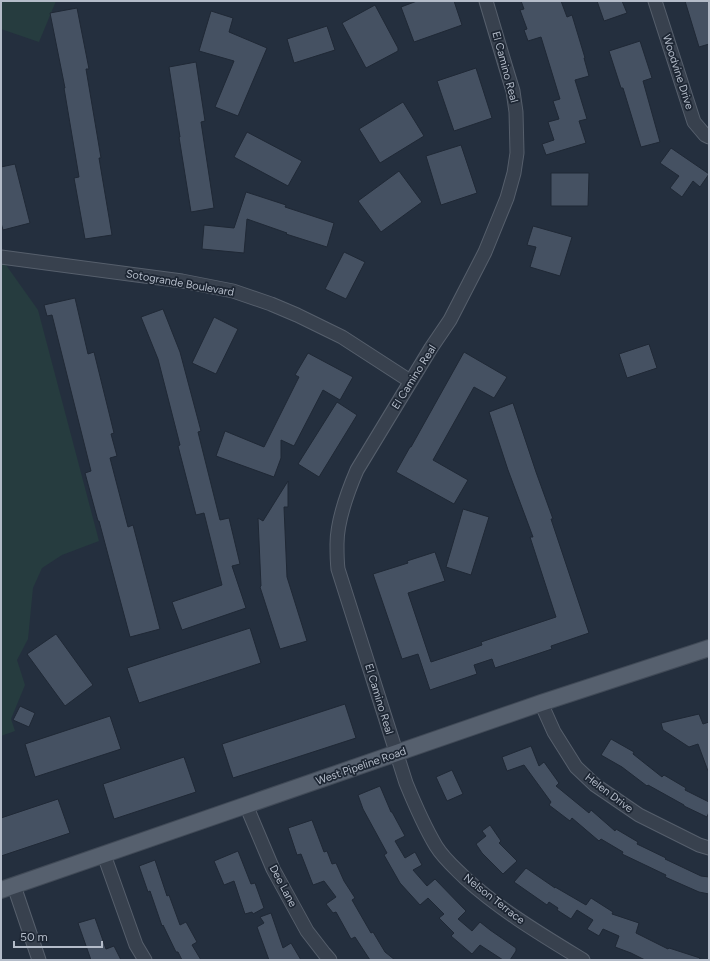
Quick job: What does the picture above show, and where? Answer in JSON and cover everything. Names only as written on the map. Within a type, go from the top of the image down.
[{"type":"main road","name":"West Pipeline Road","points":[[7,888],[541,703],[709,648]]},
{"type":"street","name":"El Camino Real","points":[[396,754],[338,569],[338,530],[349,490],[358,470],[430,348],[450,320],[486,252],[507,198],[514,173],[517,153],[516,112],[513,91],[486,1]]},
{"type":"street","name":"Woodvine Drive","points":[[655,1],[694,122],[705,135],[709,137]]},
{"type":"street","name":"Sotogrande Boulevard","points":[[1,257],[182,281],[233,291],[277,307],[342,337],[410,382]]},
{"type":"street","name":"Helen Drive","points":[[541,703],[554,732],[576,767],[595,786],[639,815],[699,845],[709,848]]},
{"type":"street","name":"Nelson Terrace","points":[[396,754],[420,817],[437,847],[450,863],[480,892],[534,930],[583,960]]},
{"type":"street","name":"Dee Lane","points":[[246,806],[273,869],[307,931],[330,960]]},
{"type":"street","points":[[104,855],[136,945],[145,960]]},
{"type":"street","points":[[7,888],[39,960]]},
{"type":"green space","points":[[1,1],[56,1],[39,42],[1,29]]},
{"type":"green space","points":[[1,258],[38,310],[99,541],[62,555],[42,568],[33,588],[28,639],[17,660],[25,685],[11,719],[15,731],[1,736]]},
{"type":"building","points":[[417,1],[454,1],[462,25],[414,42],[401,7]]},
{"type":"building","points":[[521,1],[561,1],[567,17],[572,15],[589,76],[575,80],[587,119],[579,121],[586,143],[546,155],[542,144],[554,140],[548,122],[559,119],[553,101],[560,99],[541,37],[528,41],[524,30],[527,29],[520,10],[524,9]]},
{"type":"building","points":[[597,1],[622,1],[627,13],[604,21]]},
{"type":"building","points":[[685,1],[709,1],[709,44],[699,47]]},
{"type":"building","points":[[375,5],[398,48],[398,51],[366,68],[342,23]]},
{"type":"building","points":[[77,8],[89,69],[86,69],[112,235],[85,239],[74,178],[79,177],[65,88],[50,13]]},
{"type":"building","points":[[211,11],[233,18],[229,32],[267,48],[238,116],[215,107],[234,61],[199,51]]},
{"type":"building","points":[[327,26],[335,50],[294,63],[287,39]]},
{"type":"building","points":[[640,41],[652,78],[643,81],[660,142],[641,147],[623,88],[621,88],[609,51]]},
{"type":"building","points":[[196,62],[205,121],[201,122],[214,208],[191,212],[169,67]]},
{"type":"building","points":[[476,68],[492,118],[454,131],[437,81]]},
{"type":"building","points":[[403,102],[424,136],[380,163],[359,129]]},
{"type":"building","points":[[247,132],[302,161],[288,186],[234,157]]},
{"type":"building","points":[[461,145],[477,193],[441,205],[426,156]]},
{"type":"building","points":[[671,148],[709,174],[700,187],[693,181],[682,197],[670,188],[679,176],[660,163]]},
{"type":"building","points":[[15,164],[30,223],[3,230],[1,223],[1,167]]},
{"type":"building","points":[[399,171],[422,202],[381,232],[358,201]]},
{"type":"building","points":[[551,173],[589,173],[588,206],[551,206]]},
{"type":"building","points":[[246,192],[334,223],[327,247],[286,234],[287,233],[247,219],[244,253],[202,249],[204,225],[234,228]]},
{"type":"building","points":[[533,226],[572,237],[560,276],[530,267],[536,247],[527,245]]},
{"type":"building","points":[[344,252],[365,262],[346,299],[325,289]]},
{"type":"building","points":[[75,298],[88,354],[94,352],[114,433],[111,434],[117,456],[110,458],[128,527],[133,525],[160,629],[130,637],[85,473],[91,471],[52,315],[47,316],[44,305]]},
{"type":"building","points":[[163,309],[180,352],[201,431],[198,432],[220,520],[229,518],[240,564],[232,566],[246,608],[182,630],[172,602],[222,585],[204,513],[196,515],[158,359],[141,317]]},
{"type":"building","points":[[214,317],[238,329],[216,374],[192,363]]},
{"type":"building","points":[[649,344],[657,368],[627,378],[619,354]]},
{"type":"building","points":[[464,352],[507,377],[494,398],[474,387],[433,460],[468,480],[454,504],[396,472]]},
{"type":"building","points":[[308,353],[353,377],[340,400],[323,390],[294,446],[281,440],[281,458],[274,477],[216,456],[225,431],[264,447],[299,377],[295,375]]},
{"type":"building","points":[[337,402],[357,415],[319,477],[298,464]]},
{"type":"building","points":[[513,403],[553,519],[551,519],[589,633],[551,646],[552,649],[495,668],[492,659],[474,665],[477,674],[430,690],[418,654],[402,659],[373,574],[408,563],[407,561],[435,552],[445,581],[408,593],[431,662],[482,645],[481,642],[556,617],[530,537],[533,537],[508,470],[489,412]]},
{"type":"building","points":[[288,481],[288,507],[284,507],[287,577],[307,641],[280,649],[260,587],[258,518],[263,521]]},
{"type":"building","points":[[463,509],[489,517],[471,575],[446,567]]},
{"type":"building","points":[[250,628],[261,663],[139,703],[127,668]]},
{"type":"building","points":[[56,634],[93,685],[65,706],[27,654]]},
{"type":"building","points":[[345,704],[356,738],[233,778],[222,744]]},
{"type":"building","points":[[20,706],[35,713],[29,727],[13,720]]},
{"type":"building","points":[[699,714],[703,724],[709,722],[709,771],[698,744],[689,747],[663,730],[661,723]]},
{"type":"building","points":[[110,716],[121,749],[35,777],[25,744]]},
{"type":"building","points":[[611,739],[634,752],[633,754],[662,777],[664,775],[686,788],[685,790],[709,802],[709,812],[707,817],[684,806],[648,785],[647,786],[622,767],[601,755]]},
{"type":"building","points":[[531,746],[539,766],[544,762],[559,783],[556,786],[589,813],[591,810],[615,831],[616,829],[638,842],[637,844],[666,858],[665,859],[701,876],[709,877],[709,894],[699,892],[665,877],[666,875],[622,854],[623,852],[601,839],[599,841],[572,818],[570,821],[549,805],[551,802],[524,765],[507,771],[502,757]]},
{"type":"building","points":[[184,757],[196,792],[114,819],[103,784]]},
{"type":"building","points":[[452,770],[463,794],[447,801],[436,777]]},
{"type":"building","points":[[380,786],[391,812],[405,836],[395,841],[405,858],[415,852],[422,865],[413,870],[427,886],[435,879],[466,911],[458,919],[472,931],[480,922],[516,948],[516,951],[510,960],[503,960],[480,945],[472,954],[451,936],[454,933],[439,918],[444,914],[428,898],[420,905],[400,883],[384,855],[387,853],[363,809],[358,795]]},
{"type":"building","points":[[58,799],[70,833],[1,856],[1,818]]},
{"type":"building","points":[[312,820],[324,852],[327,851],[332,864],[336,863],[344,881],[355,898],[352,900],[371,933],[373,932],[385,952],[395,960],[370,960],[355,937],[351,939],[336,912],[333,913],[326,904],[336,897],[324,881],[313,885],[301,854],[297,855],[288,828]]},
{"type":"building","points":[[490,825],[501,841],[499,843],[517,861],[503,874],[482,853],[476,844],[486,836],[482,831]]},
{"type":"building","points":[[238,851],[251,884],[255,883],[264,908],[253,914],[252,912],[245,914],[234,881],[224,885],[214,861]]},
{"type":"building","points":[[155,860],[167,896],[169,895],[180,925],[186,922],[197,942],[192,945],[201,960],[182,960],[178,952],[176,952],[163,925],[162,926],[150,891],[148,892],[139,866]]},
{"type":"building","points":[[526,868],[555,888],[586,905],[591,898],[613,912],[612,914],[639,923],[636,933],[668,949],[669,948],[700,958],[699,960],[645,960],[615,947],[619,936],[603,929],[599,936],[587,929],[593,920],[577,910],[571,919],[557,910],[558,908],[549,902],[547,905],[514,882]]},
{"type":"building","points":[[271,913],[283,948],[291,943],[301,960],[269,960],[257,927],[264,923],[260,917]]},
{"type":"building","points":[[95,918],[106,949],[114,946],[121,960],[91,960],[78,923]]}]
